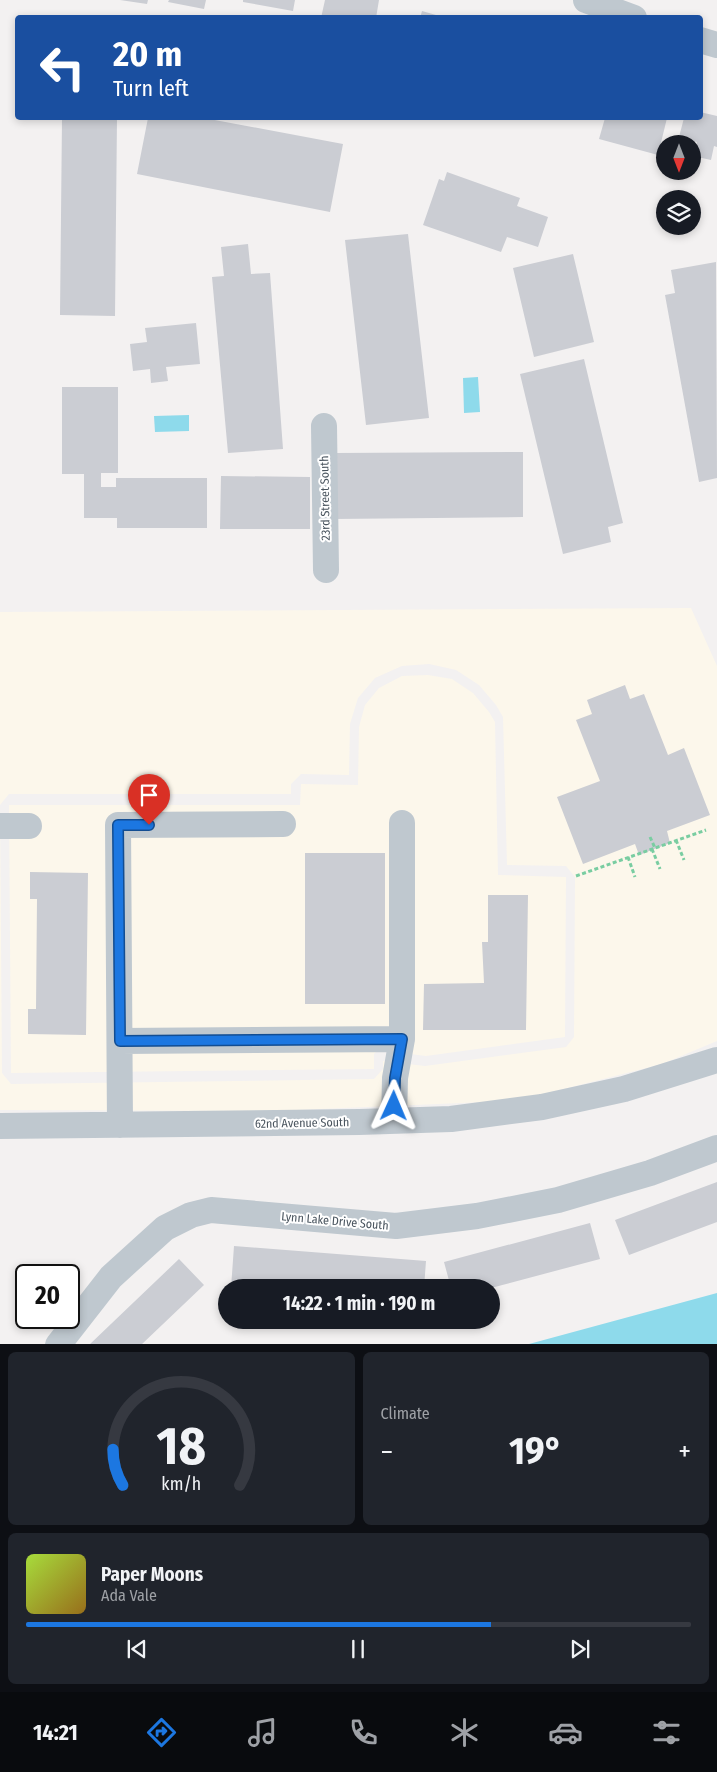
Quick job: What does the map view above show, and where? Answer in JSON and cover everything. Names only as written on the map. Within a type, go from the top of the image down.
[{"type":"street","points":[[586,0],[626,15]]},
{"type":"street","points":[[703,41],[717,45]]},
{"type":"street","name":"23rd Street South","points":[[324,426],[326,570]]},
{"type":"street","points":[[394,1121],[395,1078],[402,1039],[402,823]]},
{"type":"street","points":[[120,1125],[118,825],[283,824]]},
{"type":"street","points":[[0,826],[29,826]]},
{"type":"street","points":[[120,1041],[402,1039]]},
{"type":"street","name":"62nd Avenue South","points":[[0,1126],[394,1121],[451,1118],[542,1107],[624,1089],[717,1060]]},
{"type":"street","name":"Lynn Lake Drive South","points":[[58,1344],[111,1277],[165,1228],[191,1215],[211,1210],[396,1226],[476,1216],[558,1200],[650,1173],[717,1148]]},
{"type":"path","points":[[576,876],[706,830]]},
{"type":"path","points":[[650,837],[660,869]]},
{"type":"path","points":[[676,840],[684,860]]},
{"type":"path","points":[[628,857],[635,877]]},
{"type":"shaded area","points":[[691,608],[717,666],[717,1041],[662,1064],[540,1095],[485,1102],[273,1111],[0,1110],[0,805],[0,612]],"holes":[[[429,664],[456,670],[479,685],[496,705],[503,717],[507,865],[566,866],[575,877],[574,1037],[566,1047],[425,1066],[383,1061],[383,1069],[374,1079],[11,1084],[2,1073],[0,805],[9,794],[291,794],[291,784],[301,774],[349,775],[350,724],[358,698],[375,678],[402,666]]]},
{"type":"shaded area","points":[[428,675],[452,679],[473,693],[495,722],[498,875],[566,877],[565,1037],[426,1056],[378,1050],[374,1054],[374,1069],[11,1073],[9,805],[300,805],[301,784],[358,785],[359,727],[365,705],[379,688],[402,676]]},
{"type":"water","points":[[478,377],[480,412],[464,413],[463,378]]},
{"type":"water","points":[[189,415],[189,431],[155,432],[154,416]]},
{"type":"water","points":[[717,1293],[717,1344],[529,1344]]},
{"type":"building","points":[[120,0],[148,0],[147,4]]},
{"type":"building","points":[[169,0],[206,0],[204,9],[168,2]]},
{"type":"building","points":[[243,0],[295,0],[293,11],[243,2]]},
{"type":"building","points":[[325,0],[379,0],[376,15],[322,15]]},
{"type":"building","points":[[422,11],[436,15],[421,15]]},
{"type":"building","points":[[703,113],[717,116],[717,147],[714,146],[711,160],[701,158],[701,135],[680,135],[683,120],[703,120]]},
{"type":"building","points":[[62,120],[117,120],[115,316],[60,315]]},
{"type":"building","points":[[148,120],[215,120],[343,144],[330,212],[137,174]]},
{"type":"building","points":[[604,120],[667,120],[663,135],[656,135],[656,154],[599,139]]},
{"type":"building","points":[[447,172],[520,198],[517,206],[548,217],[538,247],[507,237],[501,252],[423,225],[439,179],[444,181]]},
{"type":"building","points":[[408,234],[429,418],[366,425],[345,240]]},
{"type":"building","points":[[248,244],[251,274],[270,273],[283,449],[228,453],[212,277],[224,276],[221,247]]},
{"type":"building","points":[[573,254],[594,342],[534,357],[513,268]]},
{"type":"building","points":[[716,262],[717,478],[699,482],[665,295],[675,293],[671,270]]},
{"type":"building","points":[[196,323],[200,364],[166,367],[168,381],[151,383],[150,369],[133,371],[130,344],[147,342],[145,328]]},
{"type":"building","points":[[584,359],[623,523],[608,527],[611,542],[563,554],[520,374]]},
{"type":"building","points":[[62,387],[118,387],[118,473],[101,473],[101,487],[116,487],[116,478],[207,478],[207,528],[117,528],[117,518],[84,518],[84,474],[62,474]]},
{"type":"building","points":[[523,452],[523,517],[334,519],[335,453]]},
{"type":"building","points":[[221,476],[310,477],[310,529],[220,529]]},
{"type":"building","points":[[625,685],[630,699],[644,694],[668,755],[684,748],[710,815],[667,831],[670,843],[639,855],[635,844],[583,864],[557,797],[600,781],[576,720],[592,714],[587,700]]},
{"type":"building","points":[[305,853],[385,853],[385,1004],[305,1004]]},
{"type":"building","points":[[30,872],[88,873],[86,1035],[28,1034],[28,1009],[36,1009],[37,899],[30,899]]},
{"type":"building","points":[[488,895],[528,895],[526,1030],[423,1030],[424,984],[484,983],[482,942],[488,942]]},
{"type":"building","points":[[717,1182],[717,1222],[629,1255],[615,1220]]},
{"type":"building","points":[[590,1223],[600,1259],[500,1286],[500,1279],[449,1279],[444,1262]]},
{"type":"building","points":[[234,1246],[426,1261],[425,1279],[232,1279]]},
{"type":"building","points":[[179,1259],[204,1285],[142,1344],[90,1344]]},
{"type":"route","points":[[149,825],[118,825],[120,1041],[402,1039],[395,1078],[394,1106]]}]
